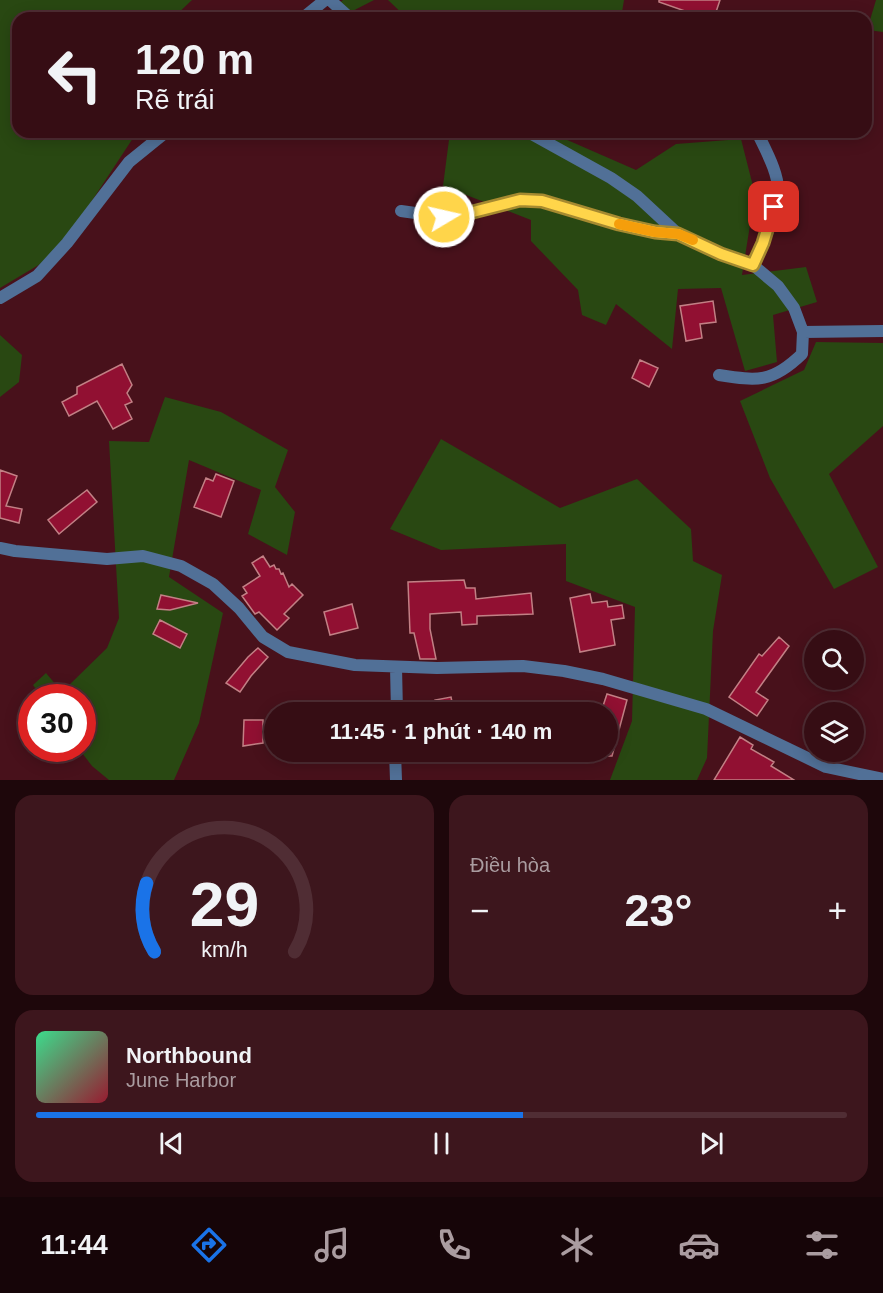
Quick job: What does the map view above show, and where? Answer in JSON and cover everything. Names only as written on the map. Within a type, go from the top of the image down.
[{"type":"street","points":[[310,12],[325,0]]},
{"type":"street","points":[[330,0],[343,12]]},
{"type":"street","points":[[0,298],[37,276],[67,243],[129,162],[159,138]]},
{"type":"street","points":[[539,138],[611,178],[637,196],[678,234],[721,254],[753,265],[778,286],[794,308],[804,332],[802,354],[786,369],[769,378],[743,379],[718,375]]},
{"type":"street","points":[[753,265],[767,233],[778,192],[771,162],[760,138]]},
{"type":"street","points":[[401,211],[444,217],[520,200],[542,201],[619,224],[655,232],[678,234]]},
{"type":"street","points":[[804,332],[883,331]]},
{"type":"street","points":[[0,548],[107,559],[143,556],[181,566],[213,584],[239,608],[264,637],[288,652],[355,665],[523,666],[603,679],[706,709],[826,767],[883,779]]},
{"type":"street","points":[[396,667],[397,702]]},
{"type":"street","points":[[395,762],[396,780]]},
{"type":"green space","points":[[0,0],[192,0],[179,12],[12,12],[12,138],[133,138],[57,254],[0,288]]},
{"type":"green space","points":[[343,0],[374,0],[351,12],[330,11]]},
{"type":"green space","points":[[388,0],[624,0],[622,12],[401,12]]},
{"type":"green space","points":[[876,0],[883,0],[883,32],[872,31],[872,13]]},
{"type":"green space","points":[[449,138],[563,138],[636,170],[676,144],[741,139],[755,194],[742,275],[806,267],[817,302],[773,315],[777,362],[745,371],[721,288],[678,289],[672,349],[616,304],[606,325],[582,315],[578,290],[531,241],[531,220],[443,186]]},
{"type":"green space","points":[[0,335],[22,355],[19,382],[0,397]]},
{"type":"green space","points":[[816,342],[883,343],[883,426],[829,474],[878,567],[834,589],[770,478],[740,401],[804,370]]},
{"type":"green space","points":[[165,397],[221,412],[288,450],[275,487],[295,512],[287,555],[248,534],[261,490],[189,460],[169,577],[223,613],[199,723],[174,780],[109,780],[89,762],[96,762],[96,684],[70,684],[107,648],[119,618],[109,441],[149,442]]},
{"type":"green space","points":[[441,439],[560,508],[637,479],[691,529],[693,561],[722,575],[713,631],[707,758],[697,780],[610,780],[632,721],[635,607],[566,581],[566,544],[441,550],[390,529]]},
{"type":"green space","points":[[46,673],[55,684],[34,684]]},
{"type":"building","points":[[659,0],[720,0],[716,12],[688,12],[659,2]]},
{"type":"building","points":[[713,301],[716,322],[700,324],[702,338],[686,341],[680,306]]},
{"type":"building","points":[[640,360],[658,368],[649,387],[632,378]]},
{"type":"building","points":[[122,364],[132,385],[127,393],[132,402],[125,405],[132,419],[113,429],[97,401],[69,416],[62,402],[77,394],[77,387]]},
{"type":"building","points":[[0,470],[17,476],[6,506],[22,509],[19,523],[0,518]]},
{"type":"building","points":[[216,474],[234,481],[221,517],[194,507],[206,478],[213,481]]},
{"type":"building","points":[[87,490],[97,502],[59,534],[48,520]]},
{"type":"building","points":[[263,556],[270,567],[274,565],[281,574],[283,573],[289,587],[292,584],[303,595],[284,614],[289,618],[277,630],[259,612],[255,614],[242,596],[247,593],[243,587],[260,576],[252,563]]},
{"type":"building","points":[[464,580],[466,588],[475,588],[476,599],[531,593],[533,614],[477,616],[477,624],[462,625],[461,612],[430,614],[430,629],[436,659],[420,659],[414,633],[410,633],[408,582]]},
{"type":"building","points":[[590,594],[592,603],[607,601],[608,607],[622,605],[624,618],[611,620],[615,645],[580,652],[570,598]]},
{"type":"building","points":[[161,595],[198,603],[170,610],[157,609]]},
{"type":"building","points":[[352,604],[358,628],[330,635],[324,612]]},
{"type":"building","points":[[160,620],[187,634],[180,648],[153,634]]},
{"type":"building","points":[[779,637],[789,646],[756,692],[768,700],[757,716],[729,697],[759,654],[762,656]]},
{"type":"building","points":[[258,648],[268,657],[240,692],[226,683]]},
{"type":"building","points":[[607,694],[627,700],[618,734],[618,702],[604,702]]},
{"type":"building","points":[[451,697],[452,702],[435,702],[435,700]]},
{"type":"building","points":[[244,720],[263,720],[263,743],[243,746]]},
{"type":"building","points":[[740,737],[753,745],[751,749],[774,762],[771,766],[794,780],[714,780]]},
{"type":"slow traffic","points":[[619,224],[655,232],[678,234],[693,240]]},
{"type":"route","points":[[444,217],[520,200],[542,201],[619,224],[655,232],[678,234],[721,254],[753,265],[763,243],[774,207]]}]
